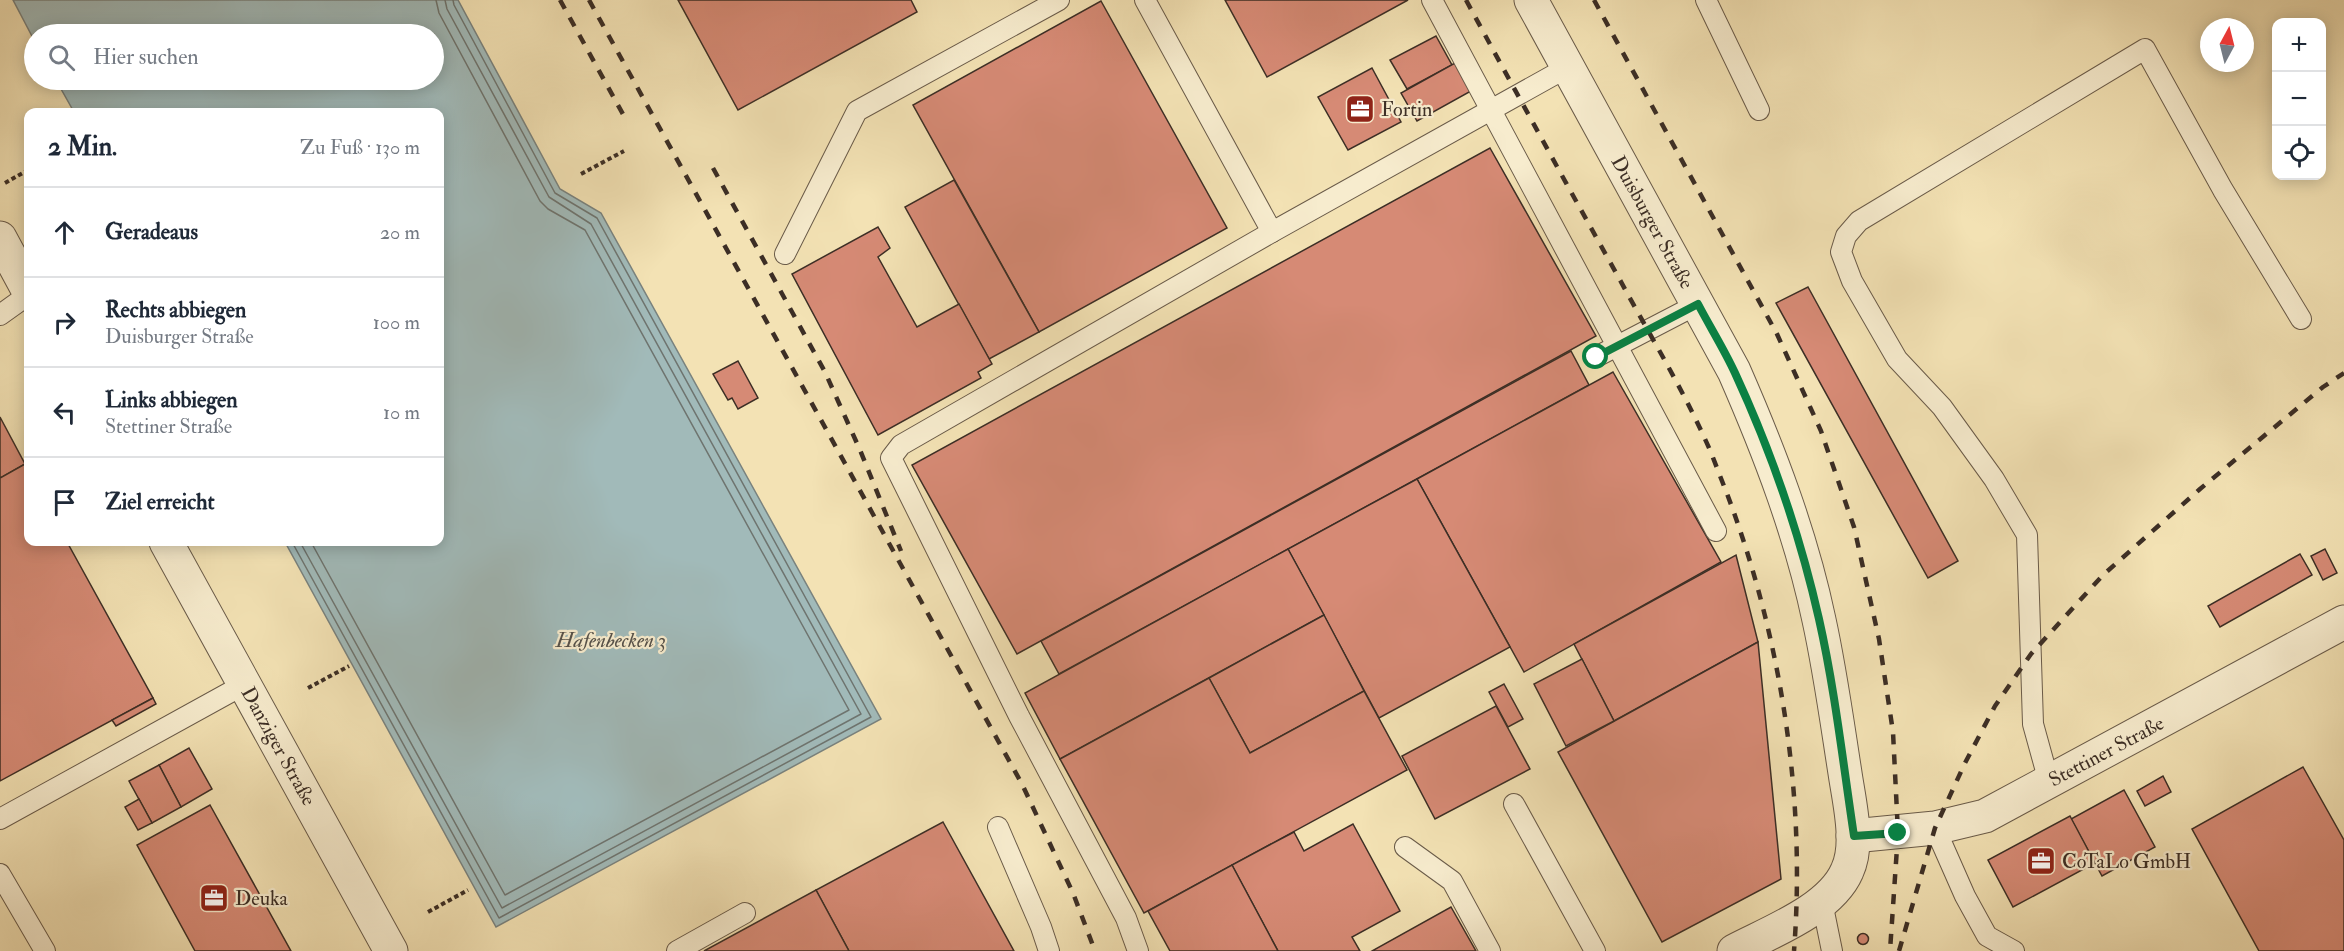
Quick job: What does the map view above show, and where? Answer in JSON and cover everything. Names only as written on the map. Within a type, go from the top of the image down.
[{"type":"street","name":"Duisburger Straße","points":[[1531,0],[1734,371],[1758,426],[1792,520],[1819,619],[1839,730],[1854,836],[1848,870],[1836,891],[1822,902],[1734,951]]},
{"type":"street","points":[[0,238],[24,283]]},
{"type":"street","name":"Danziger Straße","points":[[168,546],[391,951]]},
{"type":"street","name":"Stettiner Straße","points":[[1854,836],[1935,828],[1985,816],[2344,622]]},
{"type":"lane","points":[[785,254],[857,111],[1059,0]]},
{"type":"lane","points":[[1145,0],[1272,232]]},
{"type":"lane","points":[[1432,0],[1716,531]]},
{"type":"lane","points":[[1706,0],[1759,110]]},
{"type":"lane","points":[[2049,782],[2033,724],[2027,535],[1994,479],[1942,407],[1897,360],[1852,281],[1841,252],[1846,236],[1859,221],[2145,49],[2223,190],[2301,319]]},
{"type":"lane","points":[[1138,951],[1126,918],[1019,716],[891,458],[901,445],[1272,232],[1568,67]]},
{"type":"lane","points":[[0,315],[24,298]]},
{"type":"lane","points":[[1596,357],[1698,304]]},
{"type":"lane","points":[[0,819],[244,684]]},
{"type":"lane","points":[[1514,804],[1595,951]]},
{"type":"lane","points":[[998,827],[1041,927],[1048,951]]},
{"type":"lane","points":[[1935,828],[1965,896],[1987,936],[2014,951]]},
{"type":"lane","points":[[1405,847],[1452,881],[1490,951]]},
{"type":"lane","points":[[0,874],[45,951]]},
{"type":"lane","points":[[1822,902],[1832,951]]},
{"type":"lane","points":[[677,951],[746,913]]},
{"type":"path","points":[[581,174],[624,151]]},
{"type":"path","points":[[5,183],[24,172]]},
{"type":"path","points":[[308,688],[349,666]]},
{"type":"path","points":[[428,912],[468,890]]},
{"type":"water","name":"Hafenbecken 3","points":[[13,0],[458,0],[560,189],[601,213],[881,719],[496,927],[287,546],[444,546],[444,108],[72,108],[62,90],[444,90],[444,24],[26,24]]},
{"type":"building","points":[[678,0],[911,0],[917,12],[738,110]]},
{"type":"building","points":[[1225,0],[1408,0],[1267,77]]},
{"type":"building","points":[[1101,1],[1227,228],[1039,332],[913,105]]},
{"type":"building","points":[[1436,36],[1452,65],[1407,89],[1390,60]]},
{"type":"building","points":[[1455,63],[1471,91],[1417,121],[1401,93]]},
{"type":"building","name":"Fortin","points":[[1372,68],[1401,122],[1348,150],[1318,97]]},
{"type":"building","points":[[1490,148],[1596,336],[1017,654],[912,465]]},
{"type":"building","points":[[954,180],[1039,332],[989,359],[905,207]]},
{"type":"building","points":[[878,227],[890,248],[878,257],[917,327],[959,304],[992,364],[978,372],[981,378],[878,435],[792,274]]},
{"type":"building","points":[[1808,287],[1958,561],[1928,578],[1776,303]]},
{"type":"building","points":[[1571,351],[1589,385],[1059,674],[1041,641]]},
{"type":"building","points":[[738,361],[758,398],[738,409],[732,398],[728,400],[713,374]]},
{"type":"building","points":[[1613,372],[1721,562],[1524,672],[1417,479]]},
{"type":"building","points":[[0,417],[24,465],[0,478]]},
{"type":"building","points":[[24,465],[24,546],[69,546],[153,698],[0,781],[0,478]]},
{"type":"building","points":[[1417,479],[1510,647],[1379,718],[1288,549]]},
{"type":"building","points":[[1288,549],[1324,615],[1060,759],[1025,693]]},
{"type":"building","points":[[2325,549],[2337,573],[2323,580],[2311,556]]},
{"type":"building","points":[[2300,554],[2312,575],[2220,627],[2208,606]]},
{"type":"building","points":[[1736,555],[1758,642],[1614,721],[1574,644]]},
{"type":"building","points":[[1324,615],[1364,691],[1250,753],[1209,678]]},
{"type":"building","points":[[1758,642],[1781,879],[1662,942],[1558,752]]},
{"type":"building","points":[[1582,659],[1614,721],[1566,746],[1534,684]]},
{"type":"building","points":[[1209,678],[1250,753],[1364,691],[1407,770],[1144,913],[1060,759]]},
{"type":"building","points":[[1504,684],[1523,719],[1508,727],[1489,692]]},
{"type":"building","points":[[153,698],[156,704],[116,726],[112,720]]},
{"type":"building","points":[[1496,706],[1530,769],[1435,819],[1402,756]]},
{"type":"building","points":[[189,748],[212,789],[181,807],[159,765]]},
{"type":"building","points":[[159,765],[181,807],[152,823],[129,781]]},
{"type":"building","points":[[2303,767],[2344,840],[2344,951],[2259,951],[2192,829]]},
{"type":"building","points":[[2163,776],[2171,792],[2145,806],[2137,791]]},
{"type":"building","points":[[2124,790],[2155,847],[2102,876],[2071,819]]},
{"type":"building","points":[[139,799],[152,823],[138,830],[125,807]]},
{"type":"building","name":"Deuka","points":[[210,805],[291,951],[195,951],[137,845]]},
{"type":"building","name":"CoTaLo GmbH","points":[[2070,816],[2095,863],[2013,907],[1988,860]]},
{"type":"building","points":[[943,822],[1014,951],[849,951],[816,890]]},
{"type":"building","points":[[1353,824],[1400,911],[1352,937],[1360,951],[1278,951],[1232,865],[1294,832],[1304,851]]},
{"type":"building","points":[[1232,865],[1278,951],[1170,951],[1148,911]]},
{"type":"building","points":[[816,890],[849,951],[704,951]]},
{"type":"building","points":[[1451,907],[1476,951],[1372,951]]},
{"type":"building","points":[[1863,933],[1869,939],[1863,945],[1857,939]]},
{"type":"railway","points":[[560,0],[624,116]]},
{"type":"railway","points":[[589,0],[1022,784],[1073,893],[1095,951]]},
{"type":"railway","points":[[1466,0],[1685,398],[1711,452],[1745,546],[1762,602],[1785,717],[1796,834],[1797,893],[1794,951]]},
{"type":"railway","points":[[1594,0],[1777,334],[1821,431],[1854,527],[1879,639],[1893,732],[1898,833],[1890,951]]},
{"type":"railway","points":[[713,168],[825,372],[901,551]]},
{"type":"railway","points":[[1899,951],[1935,828],[1995,706],[2031,654],[2103,575],[2200,489],[2323,387],[2344,373]]},
{"type":"place","name":"Fortin","points":[[1360,109]]},
{"type":"place","name":"CoTaLo GmbH","points":[[2041,861]]},
{"type":"place","name":"Deuka","points":[[214,898]]},
{"type":"route","points":[[1596,357],[1698,304],[1734,371],[1758,426],[1792,520],[1819,619],[1839,730],[1854,836],[1898,833]]}]
